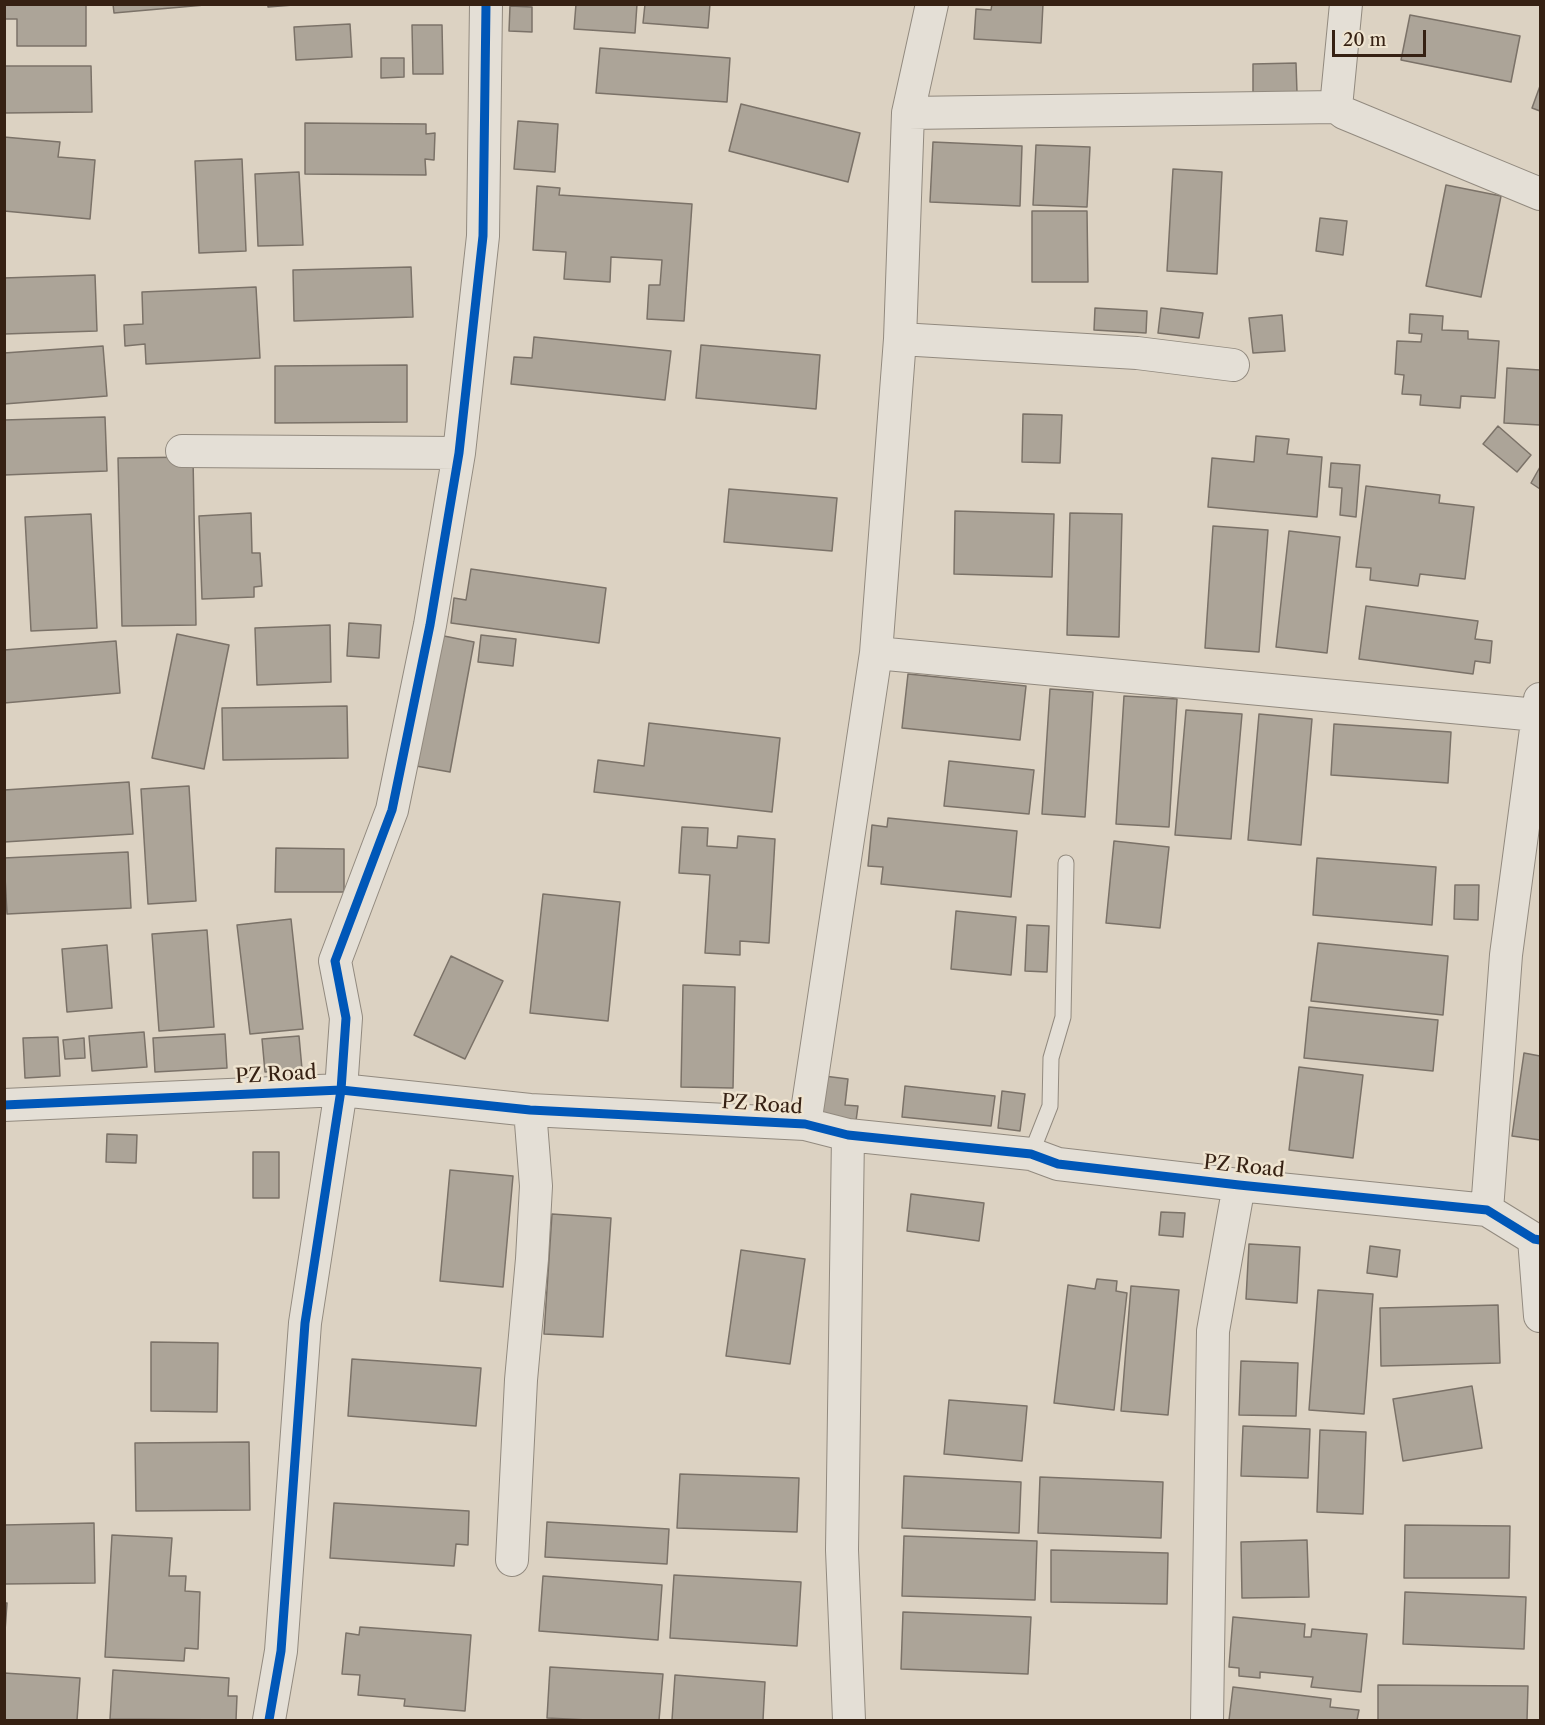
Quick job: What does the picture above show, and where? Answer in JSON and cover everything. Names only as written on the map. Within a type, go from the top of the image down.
[{"type":"street","points":[[269,1720],[281,1651],[305,1323],[341,1090],[346,1018],[335,961],[392,810],[430,625],[459,453],[483,236],[486,4]]},
{"type":"street","points":[[805,1124],[876,653],[900,339],[908,113],[932,4]]},
{"type":"street","points":[[1336,107],[1346,4]]},
{"type":"street","points":[[908,113],[1336,107],[1344,113],[1540,194]]},
{"type":"street","points":[[900,339],[1137,353],[1233,365]]},
{"type":"street","points":[[182,451],[459,453]]},
{"type":"street","points":[[876,653],[1539,707],[1506,955],[1487,1210]]},
{"type":"street","name":"PZ Road","points":[[4,1105],[341,1090],[530,1110],[805,1124],[848,1136],[1031,1154],[1058,1164],[1487,1210],[1537,1239]]},
{"type":"street","points":[[512,1560],[521,1380],[536,1186],[530,1110]]},
{"type":"street","points":[[848,1136],[842,1550],[849,1720]]},
{"type":"street","points":[[1207,1720],[1213,1330],[1239,1185]]},
{"type":"street","points":[[1537,1239],[1540,1316]]},
{"type":"lane","points":[[1031,1154],[1050,1106],[1051,1058],[1063,1017],[1066,863]]},
{"type":"building","points":[[4,4],[86,4],[86,46],[17,46],[17,19],[4,19]]},
{"type":"building","points":[[113,4],[216,4],[114,13]]},
{"type":"building","points":[[268,4],[306,4],[268,7]]},
{"type":"building","points":[[576,4],[637,4],[635,33],[574,29]]},
{"type":"building","points":[[645,4],[710,4],[708,28],[643,23]]},
{"type":"building","points":[[992,4],[1043,4],[1041,43],[974,39],[976,9],[991,10]]},
{"type":"building","points":[[510,6],[532,7],[532,32],[509,31]]},
{"type":"building","points":[[1410,15],[1520,36],[1511,82],[1401,60]]},
{"type":"building","points":[[350,24],[352,57],[296,60],[294,27]]},
{"type":"building","points":[[412,25],[442,25],[443,74],[413,74]]},
{"type":"building","points":[[600,48],[730,58],[727,102],[596,93]]},
{"type":"building","points":[[381,58],[404,58],[404,77],[381,78]]},
{"type":"building","points":[[1296,63],[1297,93],[1253,94],[1253,64]]},
{"type":"building","points":[[4,66],[91,66],[92,112],[4,113]]},
{"type":"building","points":[[1540,86],[1540,111],[1532,108]]},
{"type":"building","points":[[741,104],[860,133],[848,182],[729,151]]},
{"type":"building","points":[[518,121],[558,124],[555,172],[514,169]]},
{"type":"building","points":[[305,123],[426,124],[426,134],[435,133],[434,160],[425,159],[426,175],[305,174]]},
{"type":"building","points":[[4,137],[60,142],[58,157],[95,160],[90,219],[4,211]]},
{"type":"building","points":[[933,142],[1022,146],[1020,206],[930,202]]},
{"type":"building","points":[[1036,145],[1090,147],[1087,207],[1033,205]]},
{"type":"building","points":[[242,159],[246,251],[199,253],[195,161]]},
{"type":"building","points":[[1173,169],[1222,172],[1217,274],[1167,271]]},
{"type":"building","points":[[299,172],[303,245],[258,246],[255,174]]},
{"type":"building","points":[[1446,185],[1501,196],[1481,297],[1426,286]]},
{"type":"building","points":[[537,186],[560,188],[559,195],[692,204],[684,321],[647,319],[649,285],[660,285],[662,260],[611,257],[610,282],[564,279],[566,252],[533,250]]},
{"type":"building","points":[[1032,211],[1087,211],[1088,282],[1032,282]]},
{"type":"building","points":[[1320,218],[1347,221],[1343,255],[1316,251]]},
{"type":"building","points":[[411,267],[413,317],[294,321],[293,270]]},
{"type":"building","points":[[95,275],[97,331],[4,334],[4,278]]},
{"type":"building","points":[[256,287],[260,358],[146,364],[145,344],[125,346],[124,325],[143,324],[142,292]]},
{"type":"building","points":[[1095,308],[1147,311],[1146,333],[1094,330]]},
{"type":"building","points":[[1161,308],[1203,313],[1199,338],[1158,333]]},
{"type":"building","points":[[1410,314],[1443,316],[1442,330],[1468,331],[1468,339],[1499,341],[1495,398],[1461,396],[1460,408],[1420,405],[1421,395],[1402,394],[1404,375],[1395,374],[1397,341],[1421,342],[1422,334],[1409,333]]},
{"type":"building","points":[[1282,315],[1285,351],[1253,353],[1249,318]]},
{"type":"building","points":[[534,337],[671,351],[665,400],[511,384],[514,357],[532,358]]},
{"type":"building","points":[[701,345],[820,355],[816,409],[696,398]]},
{"type":"building","points":[[103,346],[107,396],[4,404],[4,353]]},
{"type":"building","points":[[407,365],[407,422],[275,423],[275,366]]},
{"type":"building","points":[[1507,368],[1540,370],[1540,425],[1504,423]]},
{"type":"building","points":[[1023,414],[1062,415],[1060,463],[1022,462]]},
{"type":"building","points":[[105,417],[107,471],[4,475],[4,420]]},
{"type":"building","points":[[1498,426],[1531,455],[1517,472],[1483,444]]},
{"type":"building","points":[[1256,436],[1289,439],[1287,454],[1322,457],[1317,517],[1208,507],[1212,458],[1254,462]]},
{"type":"building","points":[[193,457],[196,625],[122,626],[118,458]]},
{"type":"building","points":[[1331,463],[1360,465],[1356,517],[1340,515],[1342,488],[1329,487]]},
{"type":"building","points":[[1540,467],[1540,489],[1531,483]]},
{"type":"building","points":[[1366,486],[1440,495],[1439,503],[1474,507],[1465,579],[1420,574],[1418,586],[1370,580],[1371,568],[1356,567]]},
{"type":"building","points":[[729,489],[837,498],[832,551],[724,542]]},
{"type":"building","points":[[955,511],[1054,514],[1052,577],[954,574]]},
{"type":"building","points":[[251,513],[252,553],[260,553],[262,586],[254,587],[254,597],[202,599],[199,516]]},
{"type":"building","points":[[1070,513],[1122,514],[1119,637],[1067,635]]},
{"type":"building","points":[[91,514],[97,628],[31,631],[25,517]]},
{"type":"building","points":[[1213,526],[1268,530],[1259,652],[1205,648]]},
{"type":"building","points":[[1289,531],[1340,537],[1327,653],[1276,647]]},
{"type":"building","points":[[471,569],[606,588],[599,643],[451,623],[454,598],[466,600]]},
{"type":"building","points":[[1366,606],[1478,621],[1475,639],[1492,641],[1490,663],[1475,661],[1473,674],[1359,659]]},
{"type":"building","points":[[349,623],[381,625],[379,658],[347,656]]},
{"type":"building","points":[[330,625],[331,682],[257,685],[255,628]]},
{"type":"building","points":[[177,634],[229,645],[204,769],[152,758]]},
{"type":"building","points":[[439,635],[474,642],[450,772],[416,766]]},
{"type":"building","points":[[481,635],[516,639],[513,666],[478,662]]},
{"type":"building","points":[[116,641],[120,693],[4,703],[4,650]]},
{"type":"building","points":[[908,674],[1026,686],[1020,740],[902,728]]},
{"type":"building","points":[[1050,689],[1093,692],[1085,817],[1042,814]]},
{"type":"building","points":[[1124,696],[1177,699],[1169,827],[1116,824]]},
{"type":"building","points":[[347,706],[348,758],[223,760],[222,708]]},
{"type":"building","points":[[1186,710],[1242,714],[1231,839],[1175,835]]},
{"type":"building","points":[[1259,714],[1312,719],[1301,845],[1248,840]]},
{"type":"building","points":[[649,723],[780,738],[772,812],[594,792],[598,760],[644,766]]},
{"type":"building","points":[[1334,724],[1451,732],[1448,783],[1331,775]]},
{"type":"building","points":[[949,761],[1034,770],[1029,814],[944,806]]},
{"type":"building","points":[[129,782],[133,834],[4,842],[4,790]]},
{"type":"building","points":[[189,786],[196,901],[148,904],[141,789]]},
{"type":"building","points":[[888,818],[1017,831],[1011,897],[881,884],[883,867],[868,866],[872,825],[887,827]]},
{"type":"building","points":[[682,827],[708,828],[707,846],[737,848],[738,836],[775,839],[769,943],[740,941],[740,955],[705,953],[710,875],[679,873]]},
{"type":"building","points":[[1114,841],[1169,847],[1160,928],[1106,923]]},
{"type":"building","points":[[276,848],[344,849],[344,892],[275,892]]},
{"type":"building","points":[[128,852],[131,908],[7,914],[4,858]]},
{"type":"building","points":[[1317,858],[1436,867],[1432,925],[1313,915]]},
{"type":"building","points":[[1455,885],[1479,885],[1478,920],[1454,919]]},
{"type":"building","points":[[543,894],[620,902],[608,1021],[530,1013]]},
{"type":"building","points":[[956,911],[1016,917],[1011,975],[951,969]]},
{"type":"building","points":[[291,919],[303,1029],[250,1034],[237,925]]},
{"type":"building","points":[[1027,925],[1049,926],[1047,972],[1025,971]]},
{"type":"building","points":[[207,930],[214,1027],[159,1031],[152,934]]},
{"type":"building","points":[[1318,943],[1448,956],[1443,1015],[1311,1001]]},
{"type":"building","points":[[107,945],[112,1008],[67,1012],[62,949]]},
{"type":"building","points":[[451,956],[503,981],[465,1059],[414,1035]]},
{"type":"building","points":[[683,985],[735,987],[733,1088],[681,1087]]},
{"type":"building","points":[[1309,1007],[1438,1020],[1433,1071],[1304,1058]]},
{"type":"building","points":[[144,1032],[147,1067],[92,1071],[89,1036]]},
{"type":"building","points":[[225,1034],[227,1068],[155,1072],[153,1038]]},
{"type":"building","points":[[299,1036],[302,1069],[265,1072],[262,1039]]},
{"type":"building","points":[[58,1037],[60,1076],[25,1078],[23,1038]]},
{"type":"building","points":[[84,1038],[85,1058],[65,1059],[63,1040]]},
{"type":"building","points":[[1524,1053],[1540,1056],[1540,1140],[1512,1136]]},
{"type":"building","points":[[1299,1067],[1363,1075],[1353,1158],[1289,1150]]},
{"type":"building","points":[[824,1076],[848,1079],[845,1105],[858,1106],[856,1121],[819,1116]]},
{"type":"building","points":[[905,1086],[995,1096],[991,1126],[902,1117]]},
{"type":"building","points":[[1002,1091],[1025,1094],[1020,1131],[998,1128]]},
{"type":"building","points":[[107,1134],[137,1135],[136,1163],[106,1162]]},
{"type":"building","points":[[253,1152],[279,1152],[279,1198],[253,1198]]},
{"type":"building","points":[[450,1170],[513,1176],[503,1287],[440,1281]]},
{"type":"building","points":[[911,1194],[984,1203],[979,1241],[907,1231]]},
{"type":"building","points":[[1161,1212],[1185,1213],[1183,1237],[1159,1235]]},
{"type":"building","points":[[552,1214],[611,1218],[603,1337],[544,1334]]},
{"type":"building","points":[[1249,1244],[1300,1247],[1297,1303],[1246,1299]]},
{"type":"building","points":[[1370,1246],[1400,1250],[1397,1277],[1367,1273]]},
{"type":"building","points":[[741,1250],[805,1259],[790,1364],[726,1356]]},
{"type":"building","points":[[1097,1279],[1117,1281],[1116,1291],[1127,1293],[1114,1410],[1054,1403],[1068,1285],[1095,1289]]},
{"type":"building","points":[[1131,1286],[1179,1290],[1168,1415],[1121,1411]]},
{"type":"building","points":[[1318,1290],[1373,1294],[1364,1414],[1309,1410]]},
{"type":"building","points":[[1498,1305],[1500,1363],[1381,1366],[1380,1308]]},
{"type":"building","points":[[151,1342],[218,1343],[217,1412],[151,1411]]},
{"type":"building","points":[[352,1359],[481,1368],[476,1426],[348,1416]]},
{"type":"building","points":[[1241,1361],[1298,1363],[1296,1416],[1239,1415]]},
{"type":"building","points":[[1472,1386],[1482,1448],[1403,1461],[1393,1399]]},
{"type":"building","points":[[949,1400],[1027,1406],[1022,1461],[944,1454]]},
{"type":"building","points":[[1243,1426],[1310,1429],[1308,1478],[1241,1476]]},
{"type":"building","points":[[1320,1430],[1366,1432],[1363,1514],[1317,1512]]},
{"type":"building","points":[[249,1442],[250,1510],[136,1511],[135,1443]]},
{"type":"building","points":[[680,1474],[799,1478],[797,1532],[677,1528]]},
{"type":"building","points":[[904,1476],[1021,1482],[1019,1533],[902,1528]]},
{"type":"building","points":[[1040,1477],[1163,1482],[1161,1538],[1038,1533]]},
{"type":"building","points":[[334,1503],[469,1511],[468,1545],[456,1544],[454,1566],[330,1558]]},
{"type":"building","points":[[547,1522],[669,1529],[667,1564],[545,1557]]},
{"type":"building","points":[[94,1523],[95,1583],[4,1584],[4,1525]]},
{"type":"building","points":[[1405,1525],[1510,1526],[1509,1578],[1404,1578]]},
{"type":"building","points":[[112,1535],[172,1538],[169,1576],[186,1576],[185,1591],[200,1592],[198,1649],[185,1648],[184,1661],[105,1657]]},
{"type":"building","points":[[904,1536],[1037,1541],[1035,1600],[902,1596]]},
{"type":"building","points":[[1307,1540],[1309,1597],[1242,1598],[1241,1542]]},
{"type":"building","points":[[1051,1550],[1168,1553],[1167,1604],[1051,1602]]},
{"type":"building","points":[[674,1575],[801,1582],[797,1646],[670,1638]]},
{"type":"building","points":[[543,1576],[662,1585],[658,1640],[539,1631]]},
{"type":"building","points":[[1405,1592],[1526,1597],[1524,1649],[1403,1644]]},
{"type":"building","points":[[4,1603],[7,1603],[4,1645]]},
{"type":"building","points":[[903,1612],[1031,1617],[1028,1674],[901,1669]]},
{"type":"building","points":[[1233,1617],[1305,1624],[1304,1637],[1311,1637],[1312,1629],[1367,1634],[1361,1692],[1311,1687],[1313,1677],[1260,1672],[1260,1678],[1239,1676],[1239,1668],[1229,1667]]},
{"type":"building","points":[[360,1627],[471,1635],[465,1711],[404,1706],[405,1699],[358,1695],[360,1675],[342,1674],[346,1633],[359,1635]]},
{"type":"building","points":[[550,1667],[663,1674],[659,1720],[547,1718]]},
{"type":"building","points":[[113,1670],[229,1678],[228,1696],[237,1696],[236,1720],[110,1719]]},
{"type":"building","points":[[4,1673],[80,1678],[77,1720],[4,1720]]},
{"type":"building","points":[[675,1675],[765,1682],[763,1720],[672,1720]]},
{"type":"building","points":[[1378,1685],[1528,1686],[1527,1720],[1378,1720]]},
{"type":"building","points":[[1233,1687],[1331,1699],[1330,1707],[1359,1710],[1357,1720],[1229,1720]]},
{"type":"cycle path","points":[[269,1720],[281,1651],[305,1323],[341,1090],[346,1018],[335,961],[392,810],[430,625],[459,453],[483,236],[486,4]]},
{"type":"cycle path","points":[[4,1105],[341,1090],[530,1110],[805,1124],[848,1135],[1031,1154],[1058,1164],[1487,1210],[1534,1239],[1540,1240]]}]
